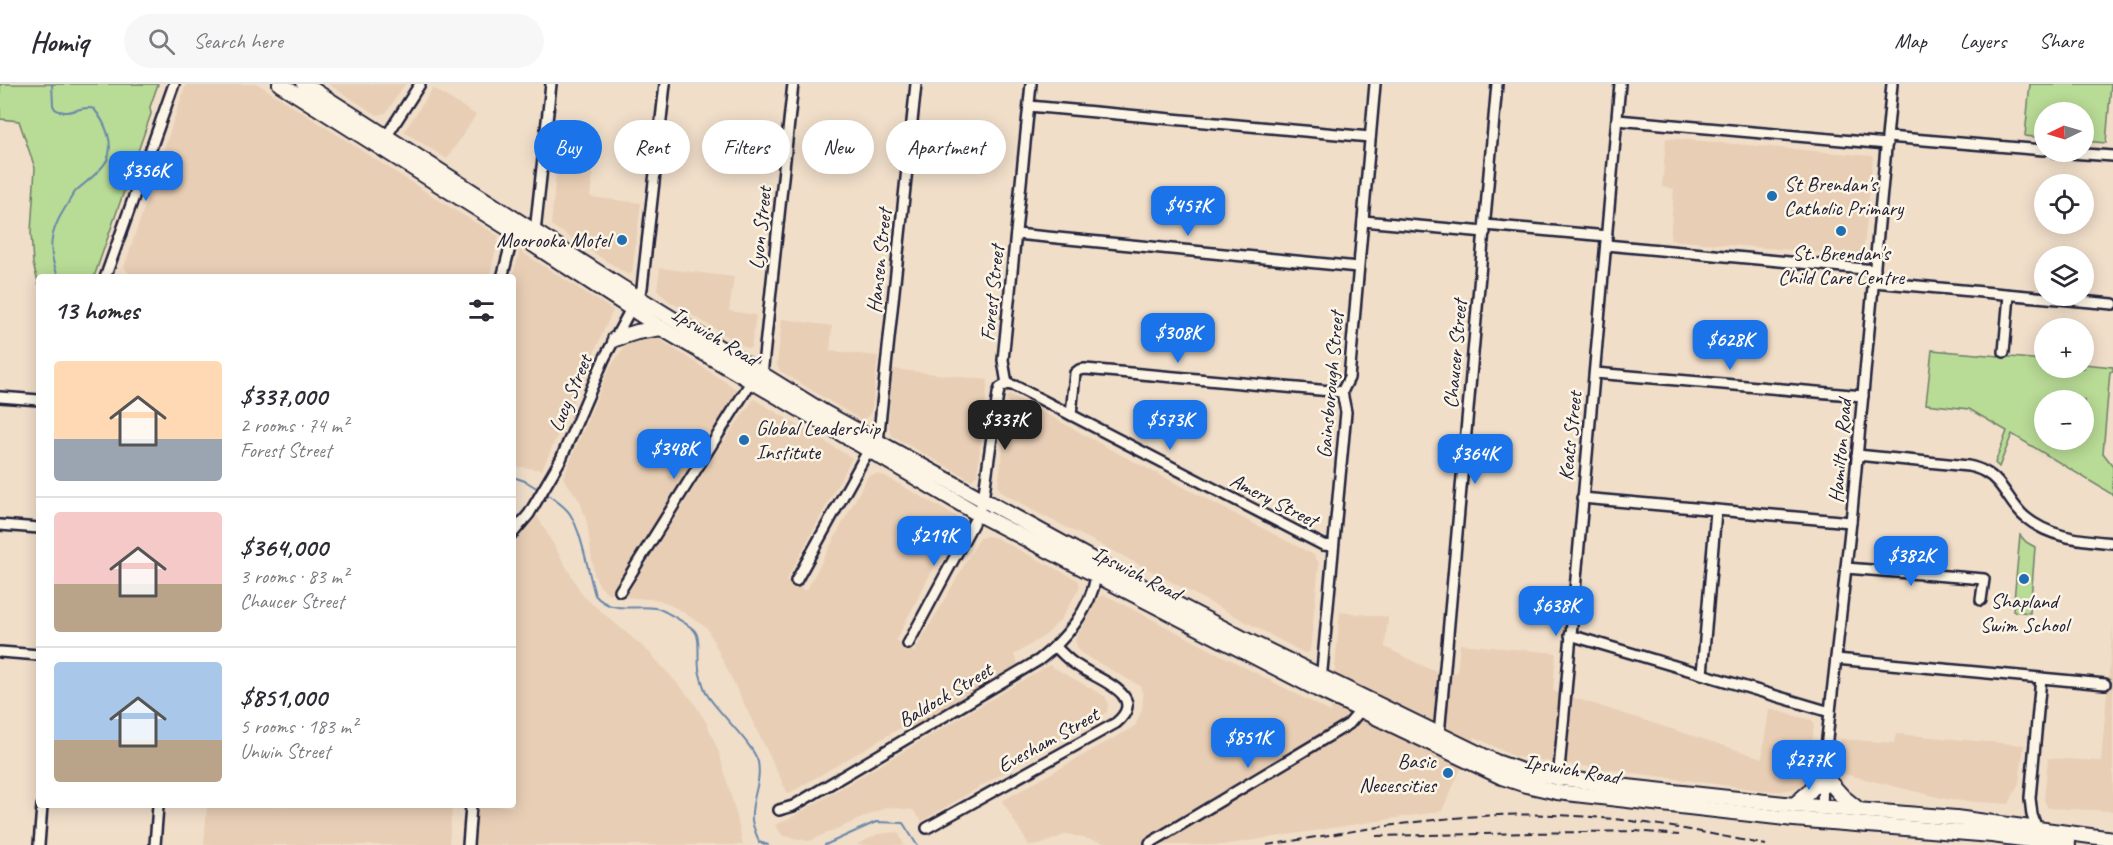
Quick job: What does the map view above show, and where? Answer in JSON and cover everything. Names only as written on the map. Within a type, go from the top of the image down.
[{"type":"highway","name":"Ipswich Road","points":[[280,84],[514,232],[757,379],[873,446],[978,514],[1096,576],[1320,683],[1509,767],[1557,785],[1821,814],[2068,845]]},
{"type":"highway","name":"Ipswich Road","points":[[304,84],[535,232],[635,304],[661,328],[757,379]]},
{"type":"highway","points":[[615,339],[661,328]]},
{"type":"highway","name":"Ipswich Road","points":[[873,446],[983,500],[1242,638],[1320,683],[1361,710],[1502,777],[1526,785],[1557,785],[1794,805],[1821,814],[1859,810],[1956,818],[2113,839]]},
{"type":"highway","points":[[1794,805],[1823,775],[1843,797],[1859,810]]},
{"type":"highway","points":[[2091,836],[2106,830],[2113,830]]},
{"type":"street","points":[[106,274],[174,84]]},
{"type":"street","points":[[386,137],[420,84]]},
{"type":"street","points":[[535,232],[551,84]]},
{"type":"street","name":"Lucy Street","points":[[516,529],[529,514],[561,459],[604,359],[635,304],[644,282],[665,84]]},
{"type":"street","name":"Lyon Street","points":[[757,379],[794,84]]},
{"type":"street","name":"Hansen Street","points":[[873,446],[916,84]]},
{"type":"street","name":"Forest Street","points":[[1007,384],[1003,360],[1031,84]]},
{"type":"street","name":"Gainsborough Street","points":[[1320,683],[1346,412],[1342,392],[1349,378],[1375,84]]},
{"type":"street","name":"Chaucer Street","points":[[1439,735],[1497,84]]},
{"type":"street","name":"Keats Street","points":[[1557,785],[1620,84]]},
{"type":"street","name":"Hamilton Road","points":[[1821,814],[1892,84]]},
{"type":"street","points":[[1029,106],[1370,136]]},
{"type":"street","points":[[1617,120],[2034,149]]},
{"type":"street","points":[[2094,155],[2113,156]]},
{"type":"street","points":[[1362,221],[1485,229],[1875,270]]},
{"type":"street","points":[[503,274],[514,232]]},
{"type":"street","points":[[1016,234],[1358,267]]},
{"type":"street","points":[[1874,282],[2113,304]]},
{"type":"street","points":[[2004,352],[2009,295]]},
{"type":"street","points":[[1071,415],[1075,374],[1085,369],[1342,392]]},
{"type":"street","points":[[1594,373],[1863,396]]},
{"type":"street","points":[[620,591],[757,379]]},
{"type":"street","points":[[908,644],[978,514],[983,500],[998,394],[1000,388],[1007,384]]},
{"type":"street","name":"Amery Street","points":[[1007,384],[1016,386],[1323,545],[1333,546]]},
{"type":"street","points":[[0,397],[36,400]]},
{"type":"street","points":[[796,581],[873,446]]},
{"type":"street","points":[[1857,455],[1968,466],[1984,471],[1992,476],[2023,516],[2035,524],[2054,533],[2076,539],[2113,543]]},
{"type":"street","points":[[1582,498],[1851,522]]},
{"type":"street","points":[[1702,674],[1716,511]]},
{"type":"street","points":[[0,525],[36,528]]},
{"type":"street","points":[[1846,568],[1984,579],[1982,600]]},
{"type":"street","name":"Baldock Street","points":[[779,810],[794,806],[1039,660],[1056,646],[1075,622],[1092,593],[1096,576]]},
{"type":"street","points":[[1570,635],[1830,712]]},
{"type":"street","name":"Evesham Street","points":[[927,828],[1116,723],[1124,716],[1127,709],[1125,699],[1120,692],[1079,667],[1056,646]]},
{"type":"street","points":[[0,652],[36,655]]},
{"type":"street","points":[[1836,659],[2104,684]]},
{"type":"street","points":[[2037,829],[2030,798],[2041,678]]},
{"type":"street","points":[[1150,843],[1349,724],[1361,710]]},
{"type":"street","points":[[39,845],[42,808]]},
{"type":"street","points":[[155,845],[158,808]]},
{"type":"street","points":[[468,845],[471,808]]},
{"type":"shaded area","points":[[186,84],[258,84],[459,213],[499,236],[490,274],[130,274],[124,267]]},
{"type":"shaded area","points":[[328,84],[405,84],[386,113],[377,115]]},
{"type":"shaded area","points":[[433,88],[476,115],[447,159],[404,132]]},
{"type":"shaded area","name":"St Brendan's Catholic Primary","points":[[1666,138],[1873,156],[1863,256],[1670,240],[1674,189],[1662,187]]},
{"type":"shaded area","points":[[556,174],[592,174],[590,197],[641,203],[632,273],[628,275],[551,225]]},
{"type":"shaded area","points":[[520,251],[613,310],[542,470],[516,466],[516,274],[513,274]]},
{"type":"shaded area","points":[[660,268],[734,277],[729,311],[756,315],[751,348],[747,348],[667,300],[657,289]]},
{"type":"shaded area","points":[[782,319],[832,326],[830,351],[878,356],[869,416],[861,420],[780,371],[777,365]]},
{"type":"shaded area","points":[[641,339],[662,341],[738,390],[610,595],[600,586],[594,575],[587,523],[580,501],[563,478],[609,369],[625,346]]},
{"type":"shaded area","points":[[893,369],[988,380],[977,475],[971,480],[892,436],[888,426]]},
{"type":"shaded area","points":[[1010,394],[1110,449],[1314,555],[1319,564],[1310,651],[1306,654],[1001,492],[998,486],[1009,404],[1006,397]]},
{"type":"shaded area","points":[[754,399],[852,458],[786,581],[806,591],[868,476],[877,474],[885,476],[957,517],[958,521],[896,640],[914,652],[980,538],[994,537],[1078,580],[1080,587],[1061,619],[1047,634],[1014,655],[1019,665],[906,732],[902,727],[788,794],[707,628],[660,600],[625,597],[721,445]]},
{"type":"shaded area","points":[[537,516],[583,596],[649,652],[693,701],[707,724],[719,753],[743,845],[475,845],[478,808],[516,808],[516,541]]},
{"type":"shaded area","points":[[1105,595],[1331,712],[1340,612],[1388,617],[1385,647],[1431,670],[1457,673],[1460,644],[1556,653],[1553,691],[1762,758],[1769,709],[1812,720],[1814,723],[1810,771],[1807,781],[1799,788],[1782,791],[1760,790],[1515,757],[1475,737],[1442,811],[1223,845],[1114,845],[1067,834],[1039,845],[1029,845],[1002,801],[1135,726],[1142,710],[1143,695],[1140,686],[1079,652],[1075,640],[1099,597]]},
{"type":"shaded area","points":[[2113,626],[2113,811],[2048,808],[2044,800],[2048,758],[2101,761]]},
{"type":"shaded area","points":[[1049,665],[1106,697],[1107,712],[922,821],[913,810],[887,807],[809,841],[783,836],[775,825],[789,819]]},
{"type":"shaded area","points":[[1896,734],[2024,745],[2019,783],[2009,804],[1950,800],[1836,772],[1841,739],[1894,743]]},
{"type":"shaded area","points":[[207,808],[452,808],[449,845],[204,845]]},
{"type":"shaded area","points":[[898,832],[904,845],[856,845],[878,834]]},
{"type":"green space","points":[[0,84],[158,84],[150,107],[151,114],[95,274],[36,274],[31,232],[35,168],[19,121],[0,119]]},
{"type":"green space","points":[[2030,84],[2111,84],[2106,143],[2094,142],[2094,102],[2034,102],[2034,137],[2025,136]]},
{"type":"green space","points":[[1932,350],[2034,359],[2034,378],[2094,378],[2094,365],[2113,367],[2113,371],[2110,372],[2103,453],[2113,466],[2113,495],[2038,450],[2094,450],[2094,390],[2034,390],[2034,447],[2012,434],[1999,467],[1995,463],[2007,431],[1969,409],[1926,404]]},
{"type":"green space","name":"Shapland Swim School","points":[[2020,535],[2035,547],[2030,613],[2013,611]]},
{"type":"waterway","points":[[52,84],[55,109],[65,112],[84,108],[94,109],[105,127],[110,147],[107,160],[98,172],[74,193],[56,226],[51,251],[57,274]]},
{"type":"waterway","points":[[516,478],[540,490]]},
{"type":"waterway","points":[[545,493],[559,502],[570,514],[581,542],[595,595],[601,601],[615,607],[658,609],[694,630],[698,644],[699,669],[707,694],[750,747],[758,762],[759,770],[752,820],[759,842],[768,845]]},
{"type":"waterway","points":[[825,845],[876,822],[903,823],[917,845]]},
{"type":"railway","points":[[1267,845],[1410,823],[1517,815],[1580,816],[1634,821],[1766,845]]},
{"type":"railway","points":[[1376,836],[1635,831],[1679,835]]},
{"type":"place","name":"St Brendan's Catholic Primary","points":[[1772,196]]},
{"type":"place","name":"St. Brendan's Child Care Centre","points":[[1841,231]]},
{"type":"place","name":"Moorooka Motel","points":[[622,240]]},
{"type":"place","name":"Global Leadership Institute","points":[[744,440]]},
{"type":"place","name":"Shapland Swim School","points":[[2024,579]]},
{"type":"place","name":"Basic Necessities","points":[[1448,773]]}]
